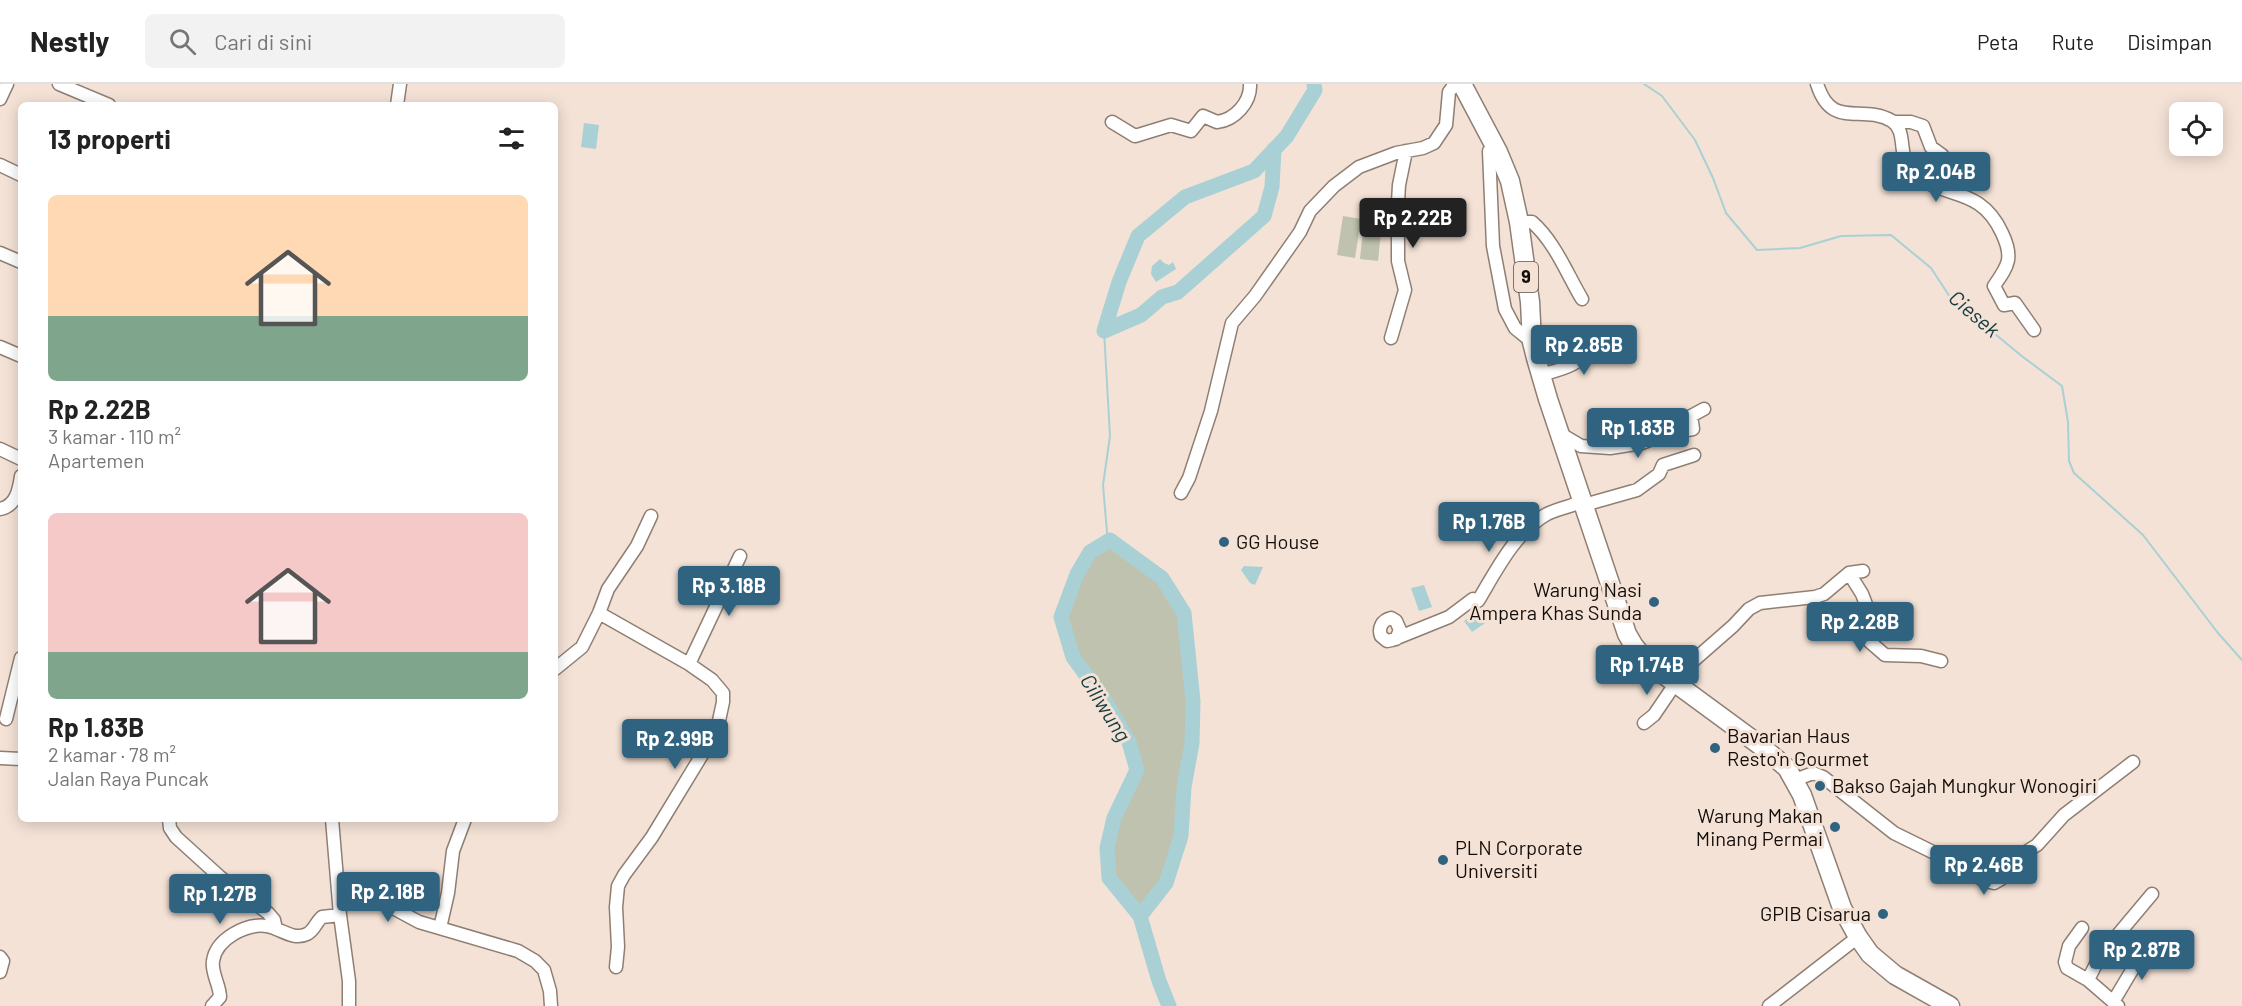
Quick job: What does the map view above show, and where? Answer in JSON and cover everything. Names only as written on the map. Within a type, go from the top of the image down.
[{"type":"highway","name":"9","points":[[1462,84],[1504,164],[1519,222],[1530,302],[1532,342],[1559,433],[1627,634],[1648,663],[1761,746],[1787,768],[1809,811],[1842,908],[1858,937],[1883,966],[1950,1006]]},
{"type":"street","points":[[0,99],[7,84]]},
{"type":"street","points":[[59,84],[102,102]]},
{"type":"street","points":[[397,102],[400,84]]},
{"type":"street","points":[[1112,122],[1135,136],[1171,125],[1191,130],[1203,116],[1217,122],[1230,117],[1245,104],[1250,92],[1250,84]]},
{"type":"street","points":[[1181,493],[1189,478],[1211,411],[1232,323],[1255,296],[1300,232],[1310,211],[1346,176],[1359,167],[1426,146],[1439,136],[1447,121],[1449,92],[1455,84]]},
{"type":"street","points":[[1816,84],[1821,98],[1839,112],[1879,117],[1893,122],[1911,122],[1923,126],[1931,147],[1942,155],[1939,188]]},
{"type":"street","points":[[1893,122],[1899,130],[1904,158],[1908,166],[1930,184],[1968,197],[1982,205],[1996,219],[2010,256],[2002,276],[1994,286],[2004,305],[2014,303],[2034,330]]},
{"type":"street","points":[[1391,338],[1405,290],[1398,261],[1398,202],[1406,151]]},
{"type":"street","points":[[1489,152],[1493,246],[1505,309],[1515,327],[1532,342]]},
{"type":"street","points":[[0,165],[18,174]]},
{"type":"street","points":[[1519,222],[1532,222],[1541,231],[1582,299]]},
{"type":"street","points":[[0,253],[18,261]]},
{"type":"street","points":[[1541,375],[1574,364],[1586,354],[1591,346],[1623,356]]},
{"type":"street","points":[[0,347],[18,355]]},
{"type":"street","points":[[1559,433],[1581,446],[1610,448],[1642,443],[1665,434],[1693,429],[1691,416],[1704,409]]},
{"type":"street","points":[[0,449],[18,458]]},
{"type":"street","points":[[1396,639],[1449,617],[1473,599],[1478,601],[1493,580],[1502,560],[1528,529],[1547,514],[1637,490],[1659,474],[1663,465],[1694,455]]},
{"type":"street","points":[[0,509],[6,508],[13,502],[18,493]]},
{"type":"street","points":[[558,667],[582,647],[608,589],[637,546],[651,516]]},
{"type":"street","points":[[689,664],[740,556]]},
{"type":"street","points":[[1644,723],[1652,717],[1693,661],[1749,609],[1760,603],[1815,597],[1824,594],[1849,573],[1863,571]]},
{"type":"street","points":[[1849,573],[1865,601],[1866,611],[1860,627],[1870,642],[1885,655],[1921,656],[1941,661]]},
{"type":"street","points":[[599,613],[689,664],[718,684],[723,693],[723,709],[717,730],[652,837],[618,886],[616,967]]},
{"type":"street","points":[[6,719],[18,670]]},
{"type":"street","points":[[0,758],[18,759]]},
{"type":"street","points":[[1795,780],[1813,773],[1823,777],[1893,833],[1964,867],[1985,881],[1994,883],[2001,879],[2013,860],[2037,845],[2064,815],[2133,762]]},
{"type":"street","points":[[169,822],[171,831],[176,837],[220,877],[268,913],[274,920],[276,929]]},
{"type":"street","points":[[332,822],[340,915],[349,981],[349,1006]]},
{"type":"street","points":[[440,928],[448,893],[453,851],[464,822]]},
{"type":"street","points":[[2088,980],[2100,956],[2152,894]]},
{"type":"street","points":[[339,902],[380,901],[411,918],[506,947],[535,961],[548,977],[551,1006]]},
{"type":"street","points":[[212,1006],[220,997],[213,965],[216,948],[230,936],[256,927],[267,926],[288,934],[302,936],[311,931],[321,917],[340,915]]},
{"type":"street","points":[[2082,928],[2069,946],[2065,962],[2069,970],[2088,980],[2115,1004],[2147,945]]},
{"type":"street","points":[[1774,1003],[1858,937]]},
{"type":"street","points":[[0,957],[3,961],[0,972]]},
{"type":"green space","points":[[1343,216],[1361,219],[1355,258],[1337,255]]},
{"type":"green space","points":[[1364,220],[1382,222],[1378,261],[1360,259]]},
{"type":"green space","points":[[1110,540],[1162,578],[1184,613],[1193,701],[1192,743],[1184,787],[1181,836],[1166,883],[1140,916],[1109,878],[1107,848],[1114,818],[1137,770],[1129,742],[1105,701],[1073,657],[1061,617],[1077,574],[1090,552]]},
{"type":"water","points":[[584,123],[599,125],[596,149],[581,147]]},
{"type":"water","points":[[1160,259],[1169,265],[1173,262],[1176,269],[1156,282],[1151,274],[1152,266]]},
{"type":"water","points":[[1244,566],[1263,567],[1255,585],[1250,583],[1241,570]]},
{"type":"water","points":[[1424,585],[1432,607],[1419,611],[1411,588]]},
{"type":"water","points":[[1483,608],[1484,614],[1491,619],[1472,632],[1464,621]]},
{"type":"waterway","points":[[1104,331],[1119,282],[1138,236],[1185,197],[1254,171],[1287,136],[1315,90],[1314,84]]},
{"type":"waterway","name":"Ciesek","points":[[1644,84],[1662,96],[1695,140],[1726,213],[1757,250],[1800,248],[1841,236],[1891,235],[1931,268],[1950,297],[2062,386],[2068,422],[2069,461],[2074,473],[2143,535],[2218,633],[2242,660]]},
{"type":"waterway","points":[[1104,331],[1141,315],[1162,297],[1178,292],[1264,216],[1272,187],[1274,149]]},
{"type":"waterway","name":"Ciliwung","points":[[1104,331],[1110,436],[1103,485],[1107,532],[1110,540]]},
{"type":"waterway","name":"Ciliwung","points":[[1140,916],[1166,883],[1181,836],[1184,787],[1192,743],[1193,701],[1184,613],[1162,578],[1110,540],[1090,552],[1077,574],[1061,617],[1073,657],[1105,701],[1129,742],[1137,770],[1114,818],[1107,848],[1109,878],[1140,916],[1159,981],[1169,1006]]},
{"type":"place","name":"GG House","points":[[1224,542]]},
{"type":"place","name":"Warung Nasi Ampera Khas Sunda","points":[[1654,602]]},
{"type":"place","name":"Bavarian Haus Resto'n Gourmet","points":[[1715,748]]},
{"type":"place","name":"Bakso Gajah Mungkur Wonogiri","points":[[1820,786]]},
{"type":"place","name":"Warung Makan Minang Permai","points":[[1835,827]]},
{"type":"place","name":"PLN Corporate Universiti","points":[[1443,860]]},
{"type":"place","name":"GPIB Cisarua","points":[[1883,914]]}]
